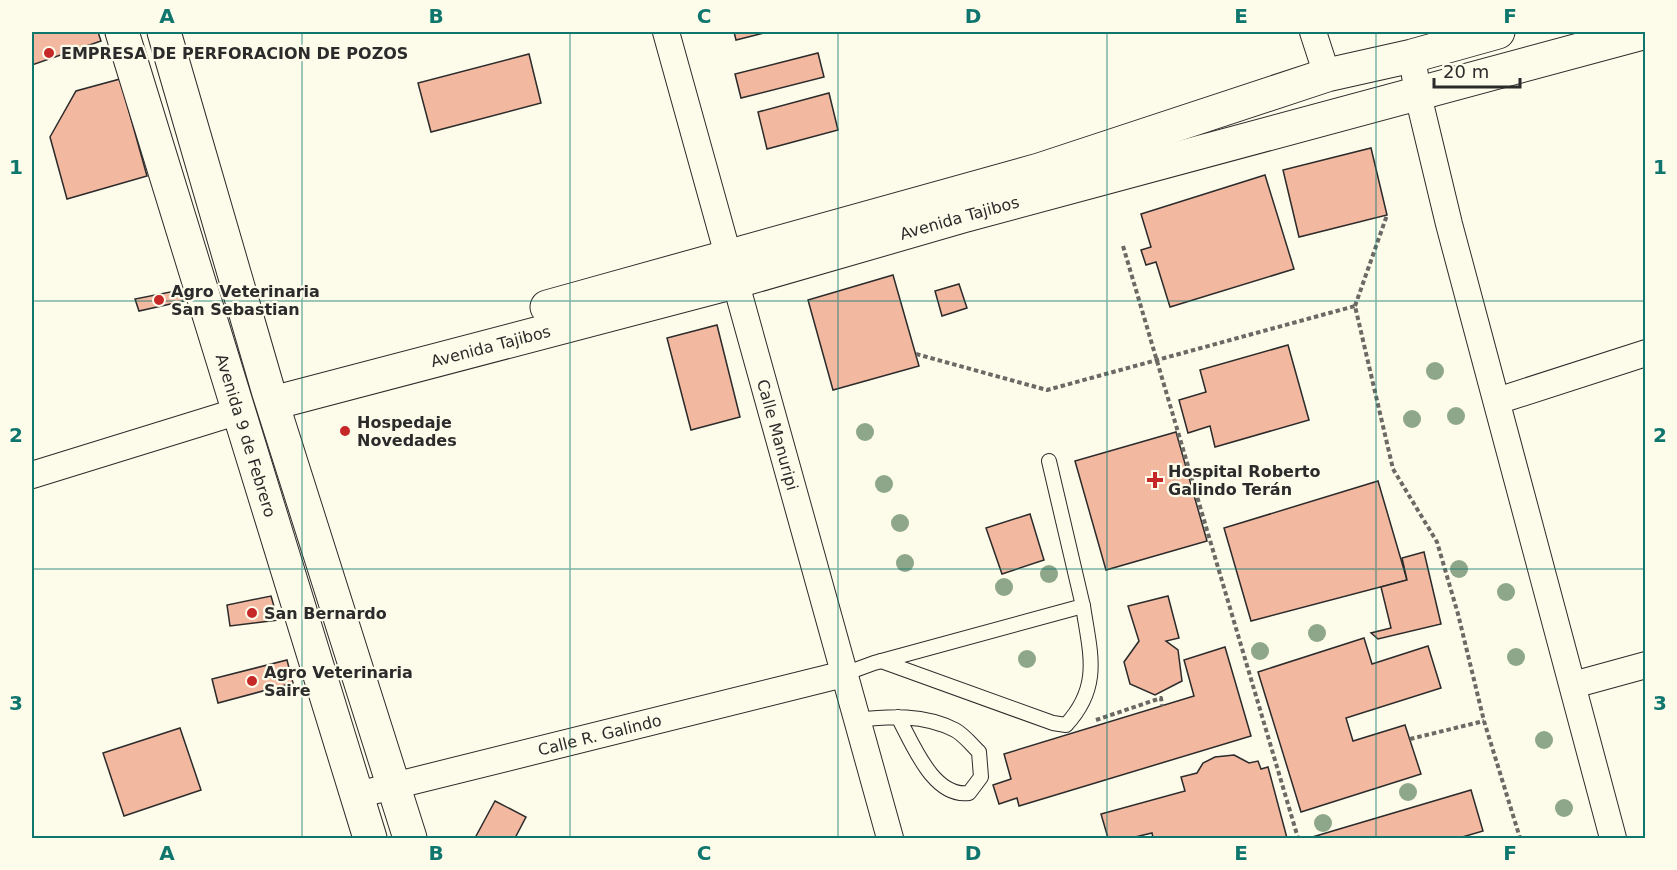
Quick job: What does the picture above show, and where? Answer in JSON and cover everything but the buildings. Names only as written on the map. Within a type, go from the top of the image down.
[{"type":"main road","name":"Avenida 9 de Febrero","points":[[122,32],[370,838]]},
{"type":"main road","name":"Avenida 9 de Febrero","points":[[168,32],[271,397],[410,838]]},
{"type":"main road","name":"Avenida Tajibos","points":[[731,271],[1327,75],[1412,56],[1498,32]]},
{"type":"main road","name":"Avenida Tajibos","points":[[271,397],[731,271],[963,216],[1646,32]]},
{"type":"street","name":"Calle Manuripi","points":[[666,32],[890,838]]},
{"type":"street","points":[[1313,32],[1327,75]]},
{"type":"street","points":[[1412,56],[1418,95],[1612,838]]},
{"type":"street","points":[[1497,401],[1646,353]]},
{"type":"street","points":[[32,475],[240,411]]},
{"type":"street","points":[[1573,685],[1646,665]]},
{"type":"street","name":"Calle R. Galindo","points":[[357,795],[844,674]]},
{"type":"lane","points":[[881,661],[1053,723],[1066,725],[1081,709],[1089,689],[1092,668],[1083,606],[1049,461]]},
{"type":"lane","points":[[844,674],[881,661],[1083,606]]},
{"type":"lane","points":[[856,720],[898,717],[918,718],[956,730],[979,752],[981,777],[969,793],[957,795],[943,787],[920,757],[898,717]]},
{"type":"path","points":[[1387,215],[1354,306],[1393,469],[1437,542],[1484,721],[1520,838]]},
{"type":"path","points":[[1123,246],[1298,838]]},
{"type":"path","points":[[916,354],[1047,390],[1354,306]]},
{"type":"path","points":[[1066,725],[1076,727],[1161,698],[1162,706]]},
{"type":"path","points":[[1410,739],[1484,721]]},
{"type":"place","name":"EMPRESA DE PERFORACION DE POZOS","points":[[49,53]]},
{"type":"place","name":"Agro Veterinaria San Sebastian","points":[[159,300]]},
{"type":"place","name":"Hospedaje Novedades","points":[[345,431]]},
{"type":"place","name":"Hospital Roberto Galindo Terán","points":[[1155,480]]},
{"type":"place","name":"San Bernardo","points":[[252,613]]},
{"type":"place","name":"Agro Veterinaria Saire","points":[[252,681]]}]
